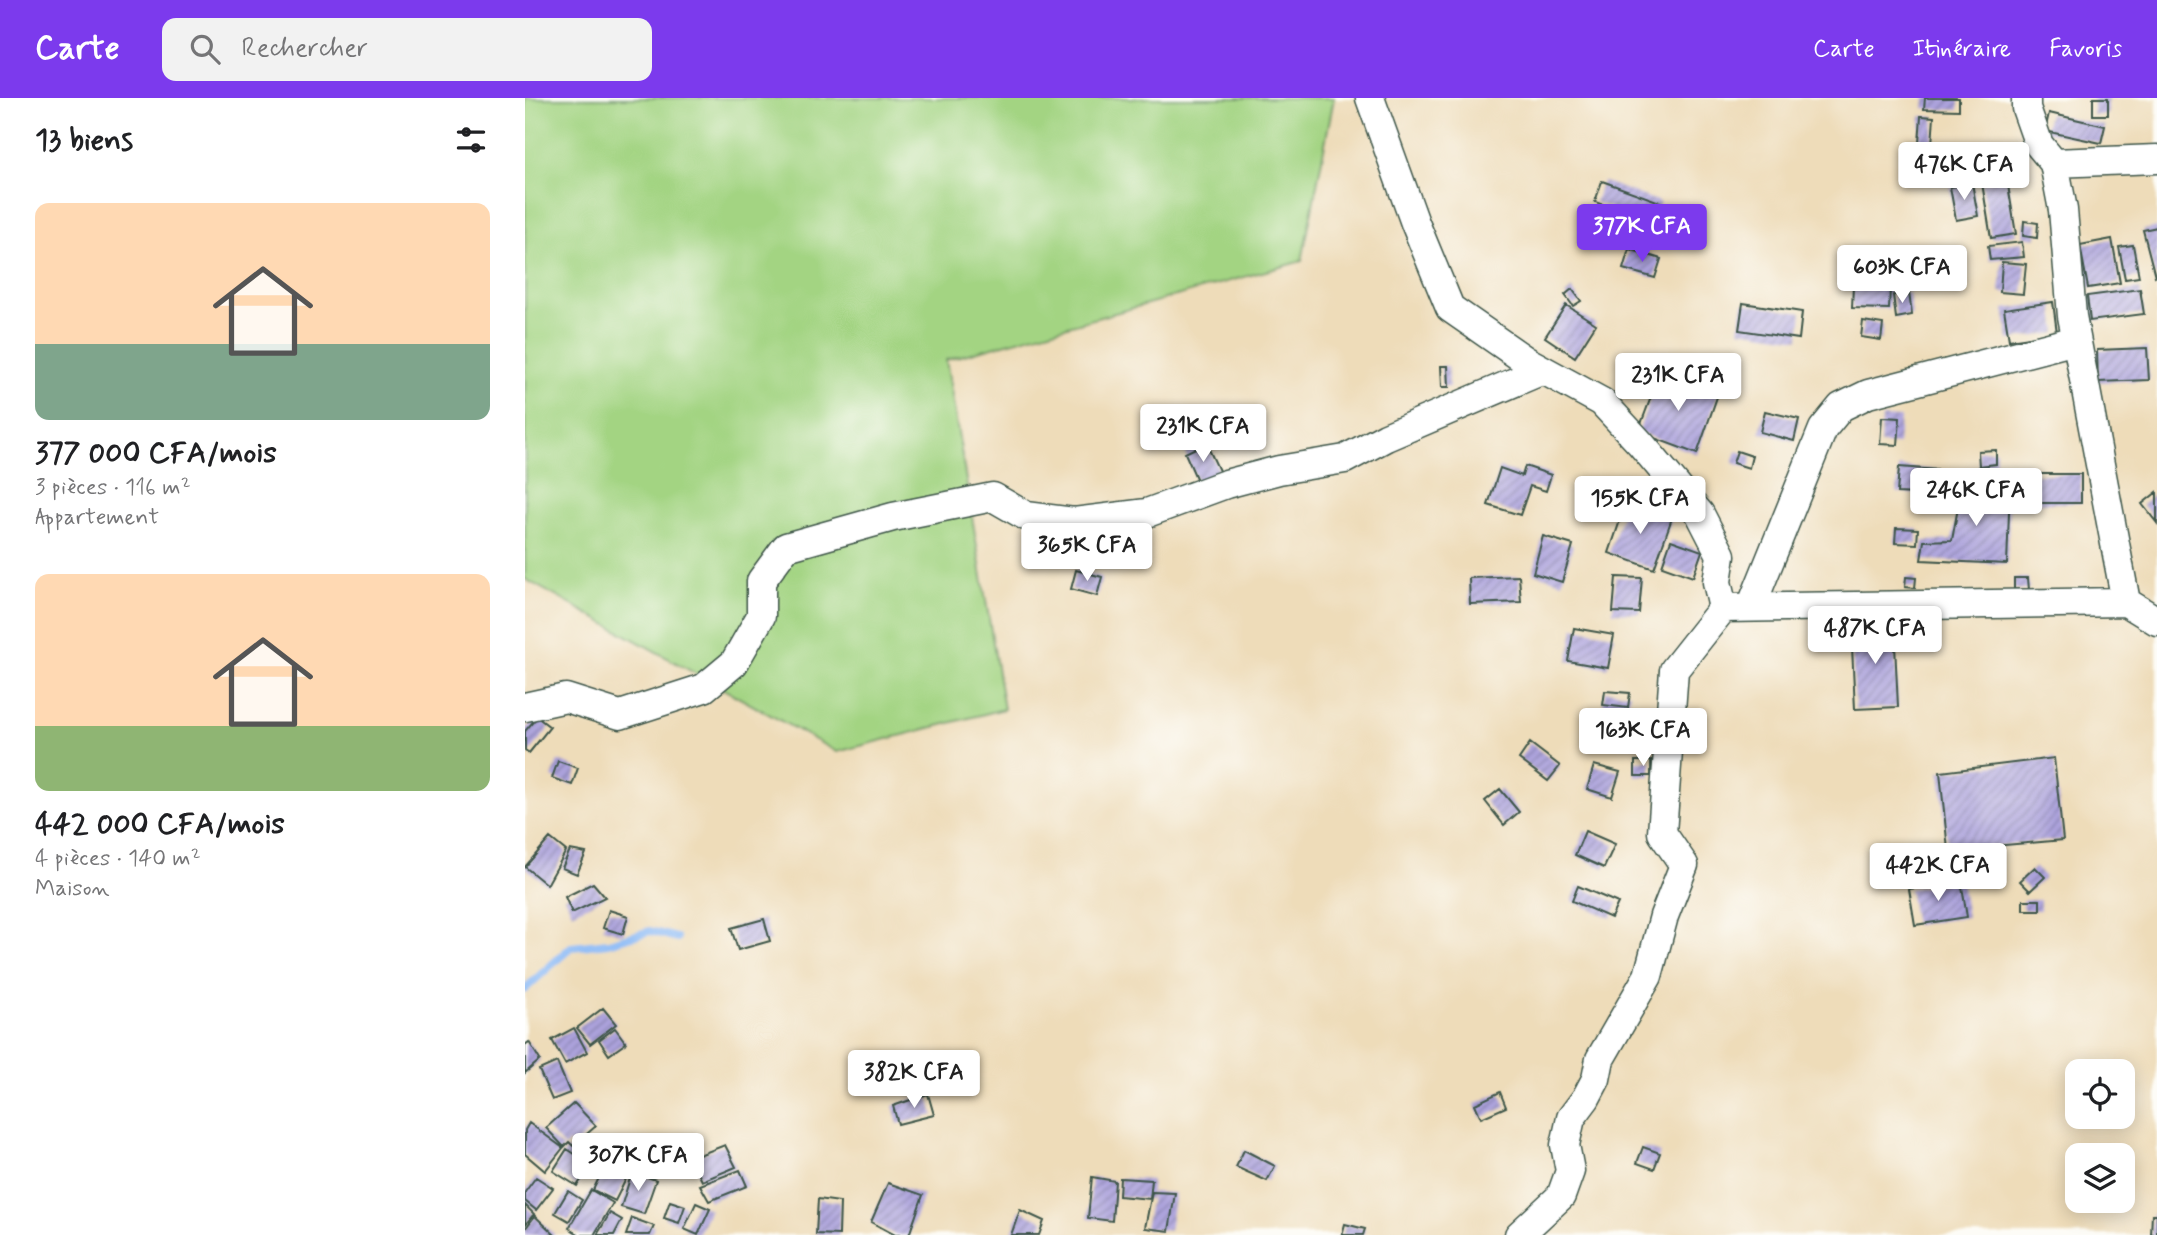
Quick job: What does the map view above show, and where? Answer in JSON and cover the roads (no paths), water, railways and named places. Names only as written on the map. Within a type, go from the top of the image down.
[{"type":"street","points":[[1370,98],[1415,223],[1450,308],[1543,370],[1602,402],[1700,514],[1720,555],[1717,582],[1723,608]]},
{"type":"street","points":[[2026,98],[2026,108],[2039,145],[2054,163],[2063,210],[2077,340],[2126,602]]},
{"type":"street","points":[[2054,163],[2157,159]]},
{"type":"street","points":[[1751,607],[1823,429],[1841,407],[1868,394],[2077,340]]},
{"type":"street","points":[[525,707],[566,698],[620,715],[704,688],[734,663],[761,617],[761,581],[786,547],[893,517],[993,497],[1026,516],[1074,522],[1147,513],[1252,477],[1345,459],[1386,437],[1543,370]]},
{"type":"street","points":[[1519,1235],[1561,1196],[1570,1171],[1565,1145],[1571,1118],[1586,1098],[1596,1079],[1600,1059],[1648,976],[1664,916],[1684,865],[1662,833],[1674,670],[1723,608],[2126,602],[2157,621]]},
{"type":"waterway","points":[[525,989],[571,947],[608,943],[650,931],[677,938]]}]
